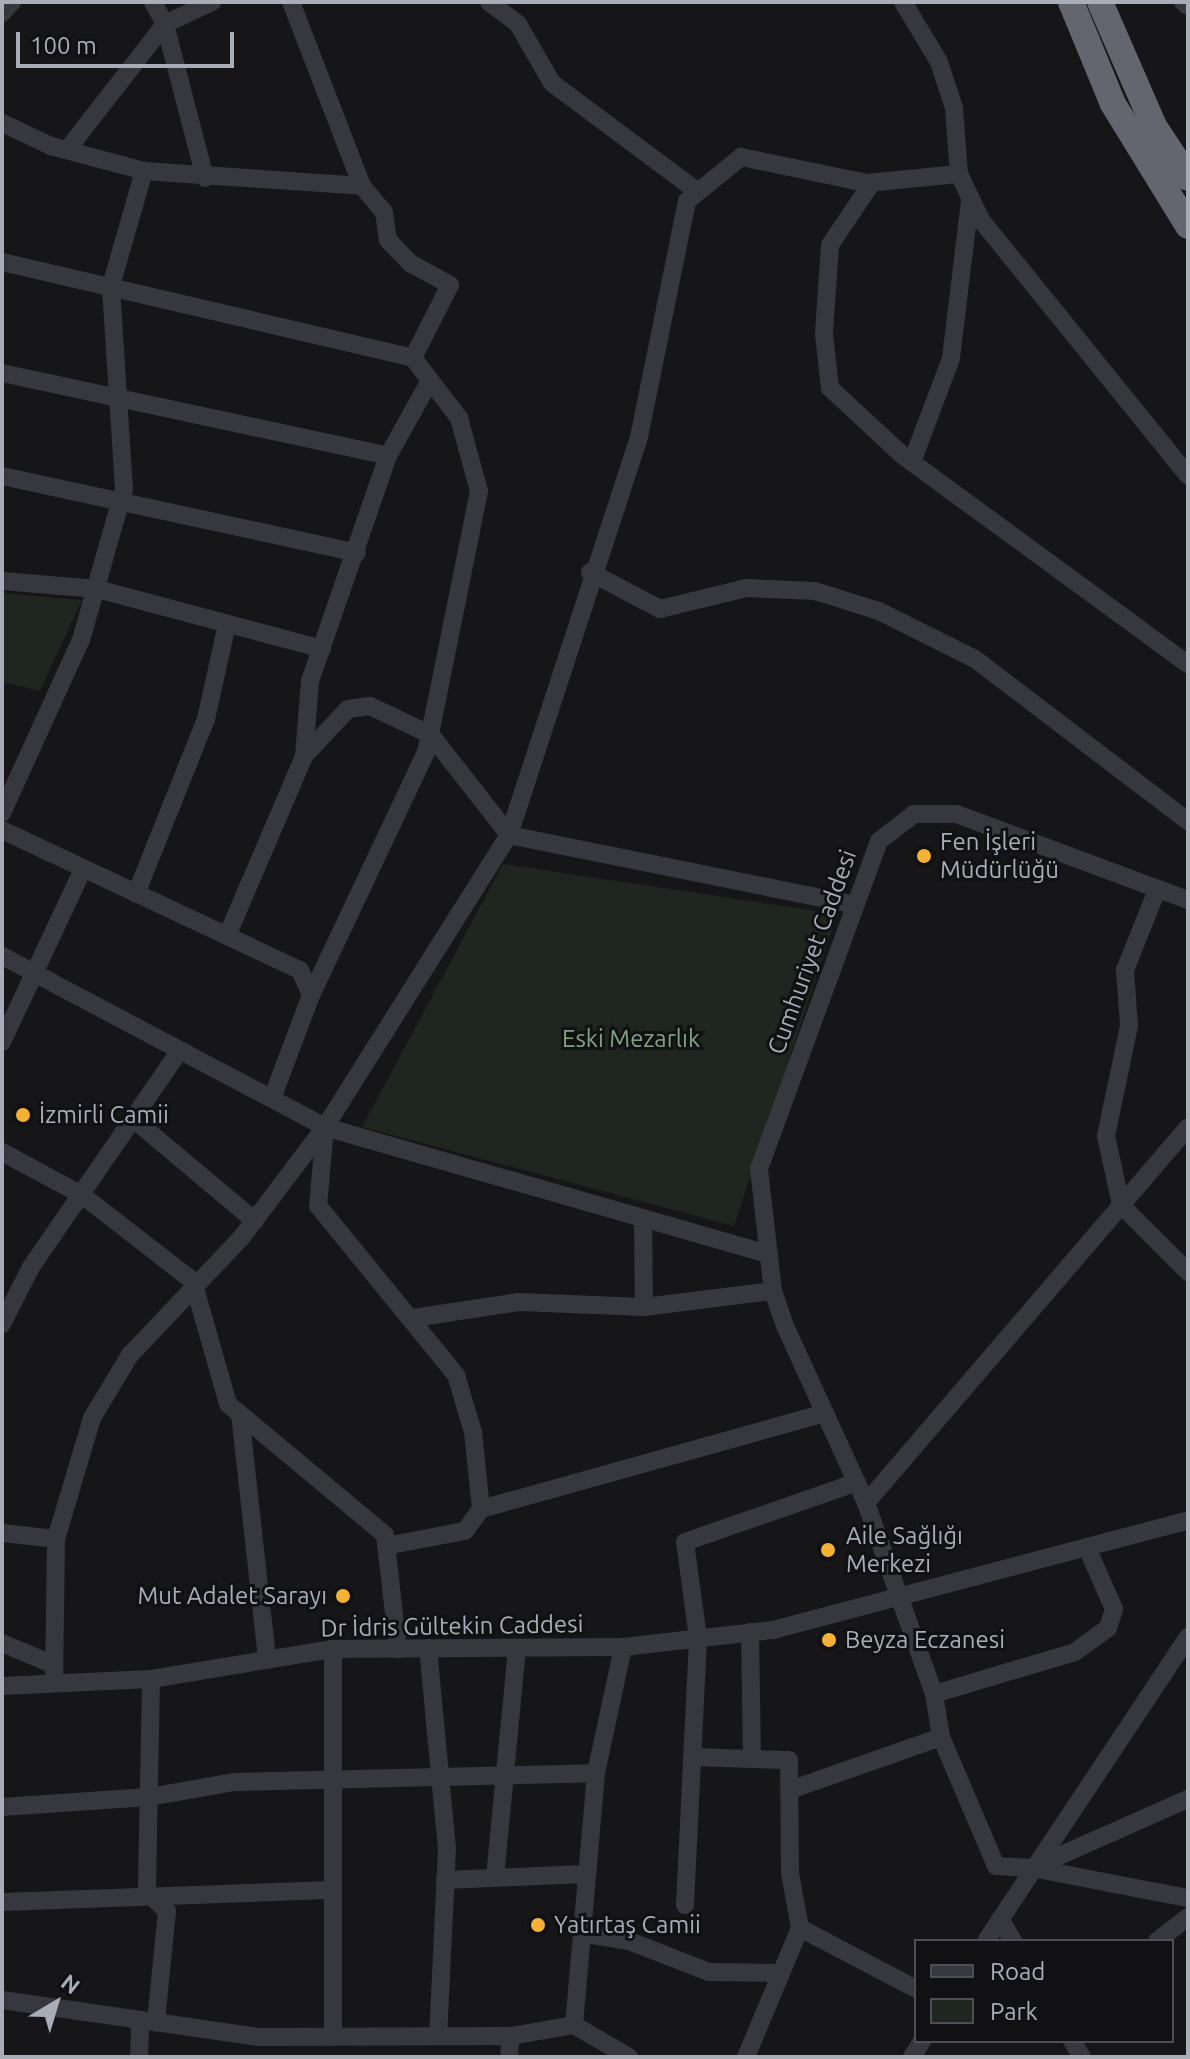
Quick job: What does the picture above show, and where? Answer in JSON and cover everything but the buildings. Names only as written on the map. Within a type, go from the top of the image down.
[{"type":"highway","points":[[1071,2],[1113,104],[1188,226]]},
{"type":"highway","points":[[1100,2],[1154,126],[1188,178]]},
{"type":"street","points":[[2,13],[12,2]]},
{"type":"street","points":[[153,2],[165,24],[205,178]]},
{"type":"street","points":[[67,150],[165,24],[212,2]]},
{"type":"street","points":[[291,2],[362,186],[384,212],[388,240],[410,263],[450,285],[413,358]]},
{"type":"street","points":[[489,2],[518,24],[552,83],[697,191]]},
{"type":"street","points":[[903,2],[939,62],[954,108],[959,174],[981,220],[1188,476]]},
{"type":"street","points":[[1183,2],[1188,6]]},
{"type":"street","points":[[2,123],[67,150],[144,171],[205,178],[362,186]]},
{"type":"street","points":[[2,1643],[54,1674],[56,1539],[92,1418],[130,1355],[193,1281],[255,1221],[325,1127],[509,835],[590,572],[639,437],[687,201],[741,157],[871,184],[959,174]]},
{"type":"street","points":[[2,813],[97,589],[120,506],[111,286],[144,171]]},
{"type":"street","points":[[871,184],[830,245],[824,334],[830,388],[912,462],[1188,664]]},
{"type":"street","points":[[912,462],[951,358],[970,197]]},
{"type":"street","points":[[2,262],[413,358],[428,384],[459,418],[479,491],[431,735],[311,995],[272,1099]]},
{"type":"street","points":[[2,373],[118,403],[388,456]]},
{"type":"street","points":[[227,936],[304,756],[310,681],[357,553],[388,456],[428,384]]},
{"type":"street","points":[[2,476],[120,506],[357,553]]},
{"type":"street","points":[[590,572],[660,609],[747,588],[815,591],[879,611],[975,659],[1188,821]]},
{"type":"street","points":[[2,581],[97,589],[322,649]]},
{"type":"street","points":[[136,894],[206,719],[227,624]]},
{"type":"street","points":[[304,756],[348,709],[370,706],[431,735],[509,835],[855,905]]},
{"type":"street","name":"Cumhuriyet Caddesi","points":[[769,1254],[759,1169],[879,841],[914,814],[957,814],[1188,900]]},
{"type":"street","points":[[2,830],[300,970],[311,995]]},
{"type":"street","points":[[2,1042],[37,975],[83,869]]},
{"type":"street","points":[[1157,890],[1125,970],[1129,1026],[1106,1136],[1121,1205],[1188,1272]]},
{"type":"street","points":[[2,956],[325,1127],[769,1254],[773,1291],[866,1503],[934,1694],[941,1737],[996,1866],[1032,1868],[1188,1898]]},
{"type":"street","points":[[2,1324],[82,1195],[137,1122],[180,1050]]},
{"type":"street","points":[[137,1122],[255,1221]]},
{"type":"street","points":[[325,1127],[318,1206],[413,1318],[456,1375],[473,1432],[481,1509]]},
{"type":"street","points":[[866,1503],[1188,1127]]},
{"type":"street","points":[[2,1152],[82,1195],[193,1281],[228,1404],[385,1535],[398,1649]]},
{"type":"street","points":[[643,1218],[644,1307]]},
{"type":"street","points":[[413,1318],[519,1302],[644,1307],[773,1291]]},
{"type":"street","points":[[386,1546],[465,1531],[481,1509],[825,1413]]},
{"type":"street","points":[[240,1414],[267,1660]]},
{"type":"street","points":[[685,1905],[698,1638],[685,1542],[857,1482]]},
{"type":"street","name":"Dr İdris Gültekin Caddesi","points":[[2,1686],[54,1674],[151,1679],[333,1649],[623,1647],[750,1632],[900,1601],[1188,1520]]},
{"type":"street","points":[[2,1533],[56,1539]]},
{"type":"street","points":[[934,1694],[1075,1652],[1108,1628],[1114,1609],[1088,1550]]},
{"type":"street","points":[[750,1632],[752,1759]]},
{"type":"street","points":[[987,1939],[1188,1637]]},
{"type":"street","points":[[574,2025],[596,1773],[623,1647]]},
{"type":"street","points":[[428,1648],[440,1778],[445,1880],[438,2036]]},
{"type":"street","points":[[495,1877],[509,1776],[517,1648]]},
{"type":"street","points":[[333,1649],[333,2037]]},
{"type":"street","points":[[139,2057],[167,1911],[152,1896],[149,1797],[151,1679]]},
{"type":"street","points":[[790,1790],[941,1737]]},
{"type":"street","points":[[692,1757],[789,1760],[800,1928],[746,2057]]},
{"type":"street","points":[[2,1807],[149,1797],[234,1782],[334,1785],[596,1773]]},
{"type":"street","points":[[1032,1868],[1188,1799]]},
{"type":"street","points":[[445,1880],[587,1874]]},
{"type":"street","points":[[2,1902],[333,1890]]},
{"type":"street","points":[[1160,1939],[1188,1917]]},
{"type":"street","points":[[1000,1919],[1012,1939]]},
{"type":"street","points":[[800,1928],[914,1988]]},
{"type":"street","points":[[581,1933],[629,1941],[709,1972],[781,1973]]},
{"type":"street","points":[[2,2000],[259,2037],[511,2036],[574,2025],[629,2057]]},
{"type":"street","points":[[509,2057],[511,2036]]},
{"type":"green space","points":[[2,593],[82,600],[40,691],[2,682]]},
{"type":"green space","name":"Eski Mezarlık","points":[[503,864],[837,914],[734,1226],[362,1127]]},
{"type":"place","name":"Fen İşleri Müdürlüğü","points":[[924,856]]},
{"type":"place","name":"İzmirli Camii","points":[[23,1115]]},
{"type":"place","name":"Aile Sağlığı Merkezi","points":[[828,1550]]},
{"type":"place","name":"Mut Adalet Sarayı","points":[[343,1596]]},
{"type":"place","name":"Beyza Eczanesi","points":[[829,1640]]},
{"type":"place","name":"Yatırtaş Camii","points":[[538,1925]]}]
